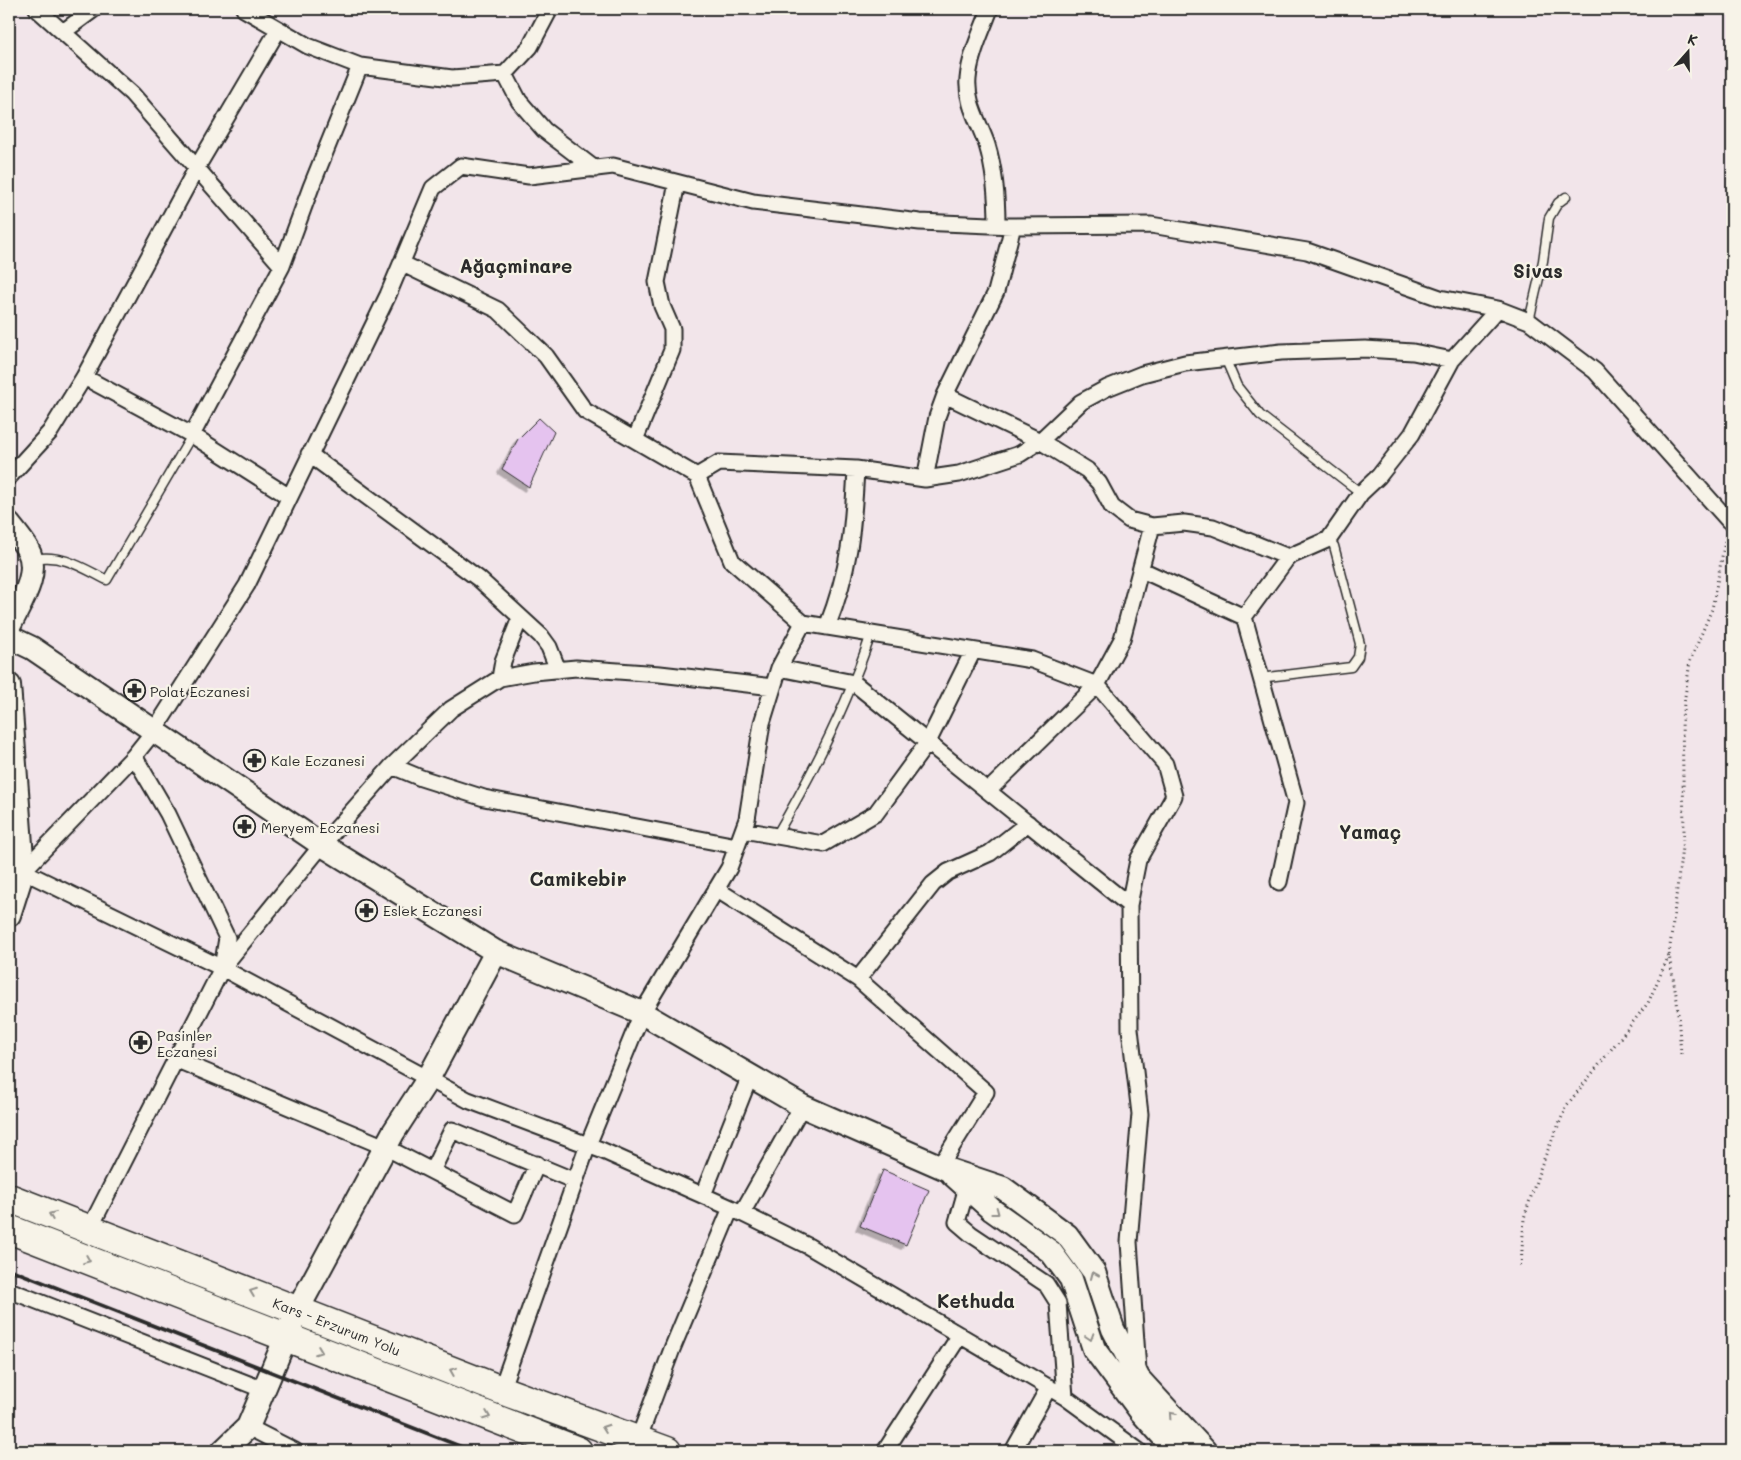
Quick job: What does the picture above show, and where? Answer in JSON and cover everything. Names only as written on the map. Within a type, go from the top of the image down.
[{"type":"highway","name":"Kars - Erzurum Yolu","points":[[9,1198],[502,1390],[667,1451]]},
{"type":"highway","points":[[9,1229],[578,1451]]},
{"type":"street","points":[[37,9],[132,94],[282,266]]},
{"type":"street","points":[[62,32],[94,9]]},
{"type":"street","points":[[245,9],[308,46],[360,66],[452,78],[505,74],[530,47],[550,9]]},
{"type":"street","points":[[990,9],[971,64],[968,89],[972,110],[991,160],[997,200],[997,225]]},
{"type":"street","points":[[9,477],[50,432],[84,377],[196,169],[278,30]]},
{"type":"street","points":[[192,435],[282,266],[360,66]]},
{"type":"street","points":[[505,74],[519,101],[544,130],[594,169]]},
{"type":"street","points":[[16,871],[134,756],[154,731],[247,585],[288,496],[388,295],[433,188],[461,166],[529,176],[612,166],[753,202],[920,222],[1013,226],[1151,225],[1307,251],[1440,298],[1498,309],[1529,321],[1595,370],[1729,521]]},
{"type":"street","points":[[635,440],[672,350],[672,329],[662,306],[657,282],[677,183]]},
{"type":"street","points":[[925,479],[937,417],[945,395],[996,292],[1013,226]]},
{"type":"street","points":[[401,263],[498,310],[546,356],[585,411],[697,476],[732,561],[803,623],[1032,660],[1097,685],[1166,764],[1174,796],[1138,860],[1129,905],[1130,1029],[1140,1114],[1129,1242],[1139,1379]]},
{"type":"street","points":[[1244,617],[1288,557],[1329,539],[1361,493],[1379,476],[1412,434],[1452,360],[1498,309]]},
{"type":"street","points":[[697,476],[719,463],[856,468],[925,479],[960,474],[1020,454],[1040,441],[1081,402],[1107,388],[1142,374],[1185,363],[1281,352],[1365,349],[1413,352],[1452,360]]},
{"type":"street","points":[[84,377],[192,435],[288,496]]},
{"type":"street","points":[[945,395],[1040,441],[1088,470],[1117,512],[1129,520],[1152,526],[1184,523],[1213,527],[1288,557]]},
{"type":"street","points":[[309,454],[479,579],[540,636],[552,653],[558,670]]},
{"type":"street","points":[[827,627],[841,586],[850,550],[856,468]]},
{"type":"street","points":[[9,524],[28,549],[33,571],[9,627]]},
{"type":"street","points":[[988,791],[1097,685],[1122,639],[1142,570],[1152,526]]},
{"type":"street","points":[[1142,570],[1244,617]]},
{"type":"street","points":[[1244,617],[1296,803],[1279,882]]},
{"type":"street","points":[[500,678],[504,661],[520,618]]},
{"type":"street","points":[[502,1390],[588,1145],[642,1013],[729,868],[747,819],[762,723],[780,668],[803,623]]},
{"type":"street","points":[[9,637],[32,648],[322,845],[496,952],[642,1013],[802,1106],[943,1167],[1003,1188],[1067,1235],[1094,1272],[1113,1329],[1139,1379],[1205,1451]]},
{"type":"street","points":[[743,830],[823,844],[876,813],[928,742],[973,651]]},
{"type":"street","points":[[89,1230],[222,968],[322,845],[392,766],[450,709],[500,678],[576,668],[660,674],[774,687]]},
{"type":"street","points":[[780,668],[854,683],[1129,905]]},
{"type":"street","points":[[9,685],[16,871],[9,915]]},
{"type":"street","points":[[134,756],[168,814],[227,938],[222,968]]},
{"type":"street","points":[[392,766],[443,786],[484,798],[737,846]]},
{"type":"street","points":[[858,979],[933,884],[948,872],[990,854],[1028,823]]},
{"type":"street","points":[[16,871],[222,968],[468,1100],[588,1145],[703,1195],[808,1246],[1049,1387],[1139,1451]]},
{"type":"street","points":[[716,889],[858,979],[986,1092],[943,1167]]},
{"type":"street","points":[[223,1451],[248,1427],[298,1309],[385,1147],[428,1079],[496,952]]},
{"type":"street","points":[[175,1059],[385,1147],[515,1214],[537,1164]]},
{"type":"street","points":[[703,1195],[750,1076]]},
{"type":"street","points":[[638,1440],[672,1349],[737,1211],[802,1106]]},
{"type":"street","points":[[432,1171],[452,1130],[575,1181]]},
{"type":"street","points":[[943,1167],[992,1210],[1051,1252],[1071,1279],[1094,1349],[1141,1412],[1176,1451]]},
{"type":"street","points":[[967,1187],[957,1222],[971,1234],[1046,1284],[1058,1303],[1065,1397]]},
{"type":"street","points":[[9,1290],[264,1390]]},
{"type":"street","points":[[885,1451],[960,1335]]},
{"type":"street","points":[[1013,1451],[1049,1387]]},
{"type":"street","points":[[248,1427],[296,1451]]},
{"type":"lane","points":[[1529,321],[1543,261],[1548,218],[1558,203],[1566,197]]},
{"type":"lane","points":[[1225,358],[1240,391],[1260,416],[1361,493]]},
{"type":"lane","points":[[32,560],[43,557],[63,559],[107,580],[192,435]]},
{"type":"lane","points":[[1260,678],[1351,667],[1358,657],[1360,644],[1334,546],[1329,539]]},
{"type":"lane","points":[[776,836],[816,763],[854,683],[871,634]]},
{"type":"path","points":[[1522,1266],[1524,1218],[1541,1166],[1566,1105],[1648,1003],[1669,955],[1684,831],[1682,718],[1690,661],[1712,609],[1729,521]]},
{"type":"path","points":[[1669,955],[1678,1000],[1681,1054]]},
{"type":"building","points":[[539,418],[554,432],[529,487],[502,469],[518,439]]},
{"type":"building","points":[[883,1170],[929,1190],[906,1245],[860,1226]]},
{"type":"railway","points":[[9,1269],[472,1451]]},
{"type":"place","name":"Polat Eczanesi","points":[[134,691]]},
{"type":"place","name":"Kale Eczanesi","points":[[255,760]]},
{"type":"place","name":"Meryem Eczanesi","points":[[245,827]]},
{"type":"place","name":"Eslek Eczanesi","points":[[367,910]]},
{"type":"place","name":"Pasinler Eczanesi","points":[[141,1043]]},
{"type":"district","name":"Ağaçminare","points":[[516,265]]},
{"type":"district","name":"Sivas","points":[[1538,270]]},
{"type":"district","name":"Yamaç","points":[[1370,831]]},
{"type":"district","name":"Camikebir","points":[[578,878]]},
{"type":"district","name":"Kethuda","points":[[976,1300]]}]
